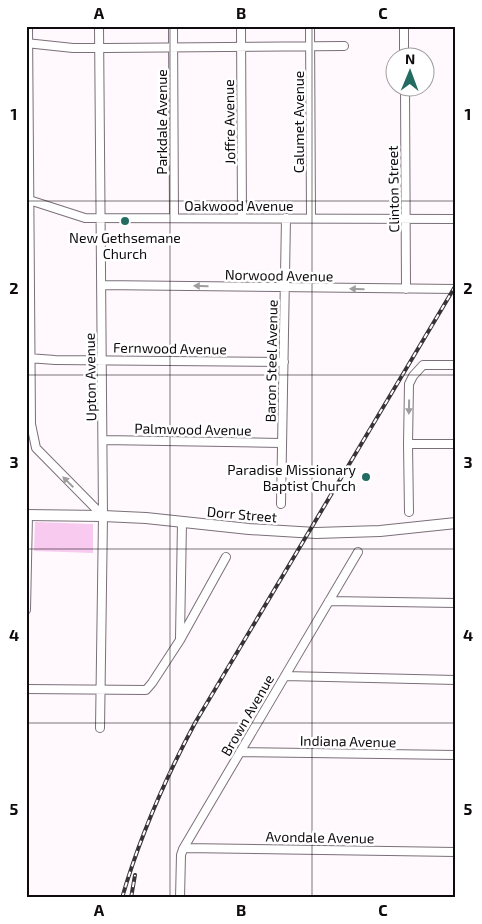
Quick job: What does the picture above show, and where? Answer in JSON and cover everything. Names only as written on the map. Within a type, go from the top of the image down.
[{"type":"main road","name":"Dorr Street","points":[[27,515],[103,516],[249,529],[342,533],[456,523]]},
{"type":"street","points":[[28,26],[29,358],[31,424],[36,448]]},
{"type":"street","name":"Upton Avenue","points":[[99,26],[103,440],[100,728]]},
{"type":"street","name":"Parkdale Avenue","points":[[173,26],[174,218]]},
{"type":"street","name":"Joffre Avenue","points":[[241,26],[242,218]]},
{"type":"street","name":"Calumet Avenue","points":[[310,26],[311,218]]},
{"type":"street","points":[[404,26],[404,48]]},
{"type":"street","points":[[27,43],[73,48],[344,46]]},
{"type":"street","name":"Clinton Street","points":[[405,98],[406,289]]},
{"type":"street","name":"Oakwood Avenue","points":[[28,200],[76,216],[101,218],[456,219]]},
{"type":"street","name":"Baron Steel Avenue","points":[[281,504],[286,218]]},
{"type":"street","name":"Norwood Avenue","points":[[101,285],[456,289]]},
{"type":"street","name":"Fernwood Avenue","points":[[29,358],[284,362]]},
{"type":"street","points":[[409,512],[408,444],[410,384],[415,372],[422,365],[456,364]]},
{"type":"street","name":"Palmwood Avenue","points":[[103,440],[282,443]]},
{"type":"street","points":[[26,442],[36,448],[103,516]]},
{"type":"street","points":[[408,444],[456,444]]},
{"type":"street","points":[[26,610],[27,515]]},
{"type":"street","points":[[180,640],[182,522]]},
{"type":"street","name":"Brown Avenue","points":[[180,898],[181,856],[184,848],[358,552]]},
{"type":"street","points":[[26,689],[146,690],[180,640],[226,557]]},
{"type":"street","points":[[329,601],[456,603]]},
{"type":"street","points":[[285,676],[456,680]]},
{"type":"street","name":"Indiana Avenue","points":[[240,752],[456,755]]},
{"type":"street","name":"Avondale Avenue","points":[[184,848],[456,852]]},
{"type":"shaded area","points":[[35,522],[93,524],[93,553],[34,551]]},
{"type":"railway","points":[[122,898],[154,808],[173,765],[195,723],[456,285]]},
{"type":"railway","points":[[131,898],[135,875]]},
{"type":"place","name":"New Gethsemane Church","points":[[125,221]]},
{"type":"place","name":"Paradise Missionary Baptist Church","points":[[366,477]]}]
